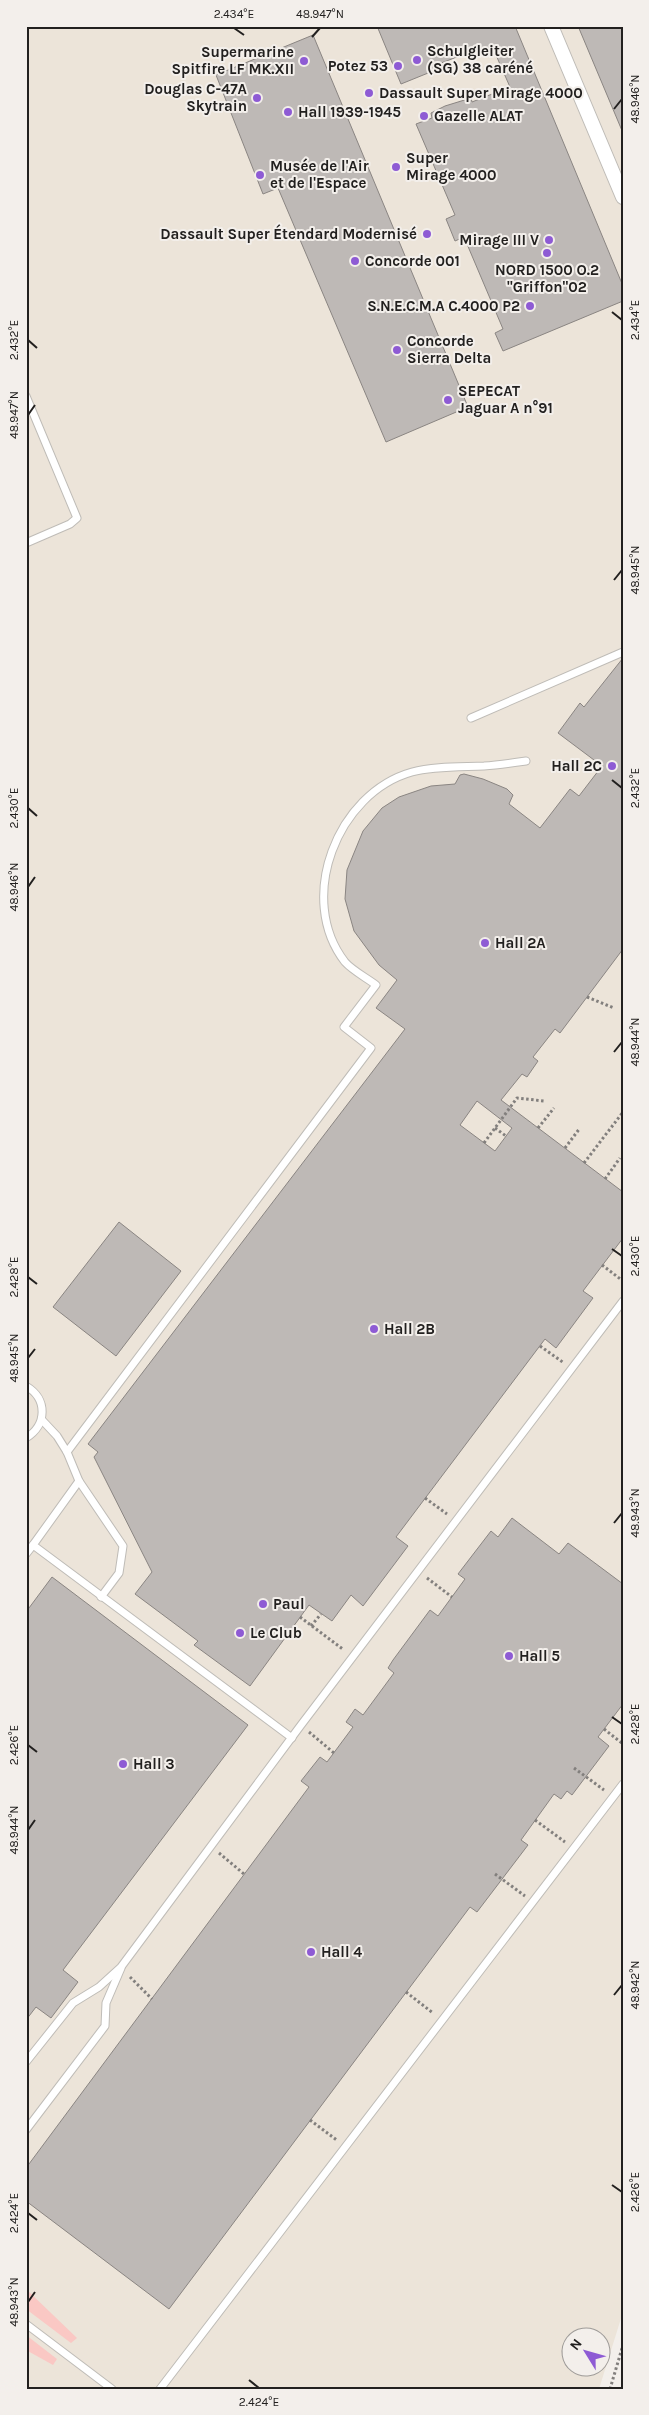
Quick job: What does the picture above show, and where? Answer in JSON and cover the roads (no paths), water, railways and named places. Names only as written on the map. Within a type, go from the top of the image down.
[{"type":"street","points":[[551,26],[623,197]]},
{"type":"lane","points":[[26,396],[77,518],[70,524],[26,543]]},
{"type":"lane","points":[[471,718],[623,652]]},
{"type":"lane","points":[[67,1452],[372,1048],[344,1027],[376,985],[346,963],[331,936],[324,903],[324,876],[331,851],[348,820],[362,802],[375,790],[411,772],[526,761]]},
{"type":"lane","points":[[26,2062],[73,2003],[99,1987],[121,1967],[301,1725],[355,1657],[623,1301]]},
{"type":"lane","points":[[26,1386],[38,1396],[43,1412],[42,1420],[34,1433],[26,1438]]},
{"type":"lane","points":[[42,1420],[57,1436],[67,1452],[79,1481],[123,1546],[120,1573],[101,1597]]},
{"type":"lane","points":[[26,1554],[79,1481]]},
{"type":"lane","points":[[33,1545],[292,1738]]},
{"type":"lane","points":[[160,2389],[623,1784]]},
{"type":"lane","points":[[26,2130],[105,2026],[106,2003],[121,1967]]},
{"type":"lane","points":[[26,2324],[112,2389]]},
{"type":"place","name":"Schulgleiter (SG) 38 caréné","points":[[417,60]]},
{"type":"place","name":"Supermarine Spitfire LF MK.XII","points":[[304,61]]},
{"type":"place","name":"Potez 53","points":[[398,66]]},
{"type":"place","name":"Dassault Super Mirage 4000","points":[[369,93]]},
{"type":"place","name":"Douglas C-47A Skytrain","points":[[257,98]]},
{"type":"place","name":"Hall 1939-1945","points":[[288,112]]},
{"type":"place","name":"Gazelle ALAT","points":[[424,116]]},
{"type":"place","name":"Super Mirage 4000","points":[[396,167]]},
{"type":"place","name":"Musée de l'Air et de l'Espace","points":[[260,175]]},
{"type":"place","name":"Dassault Super Étendard Modernisé","points":[[427,234]]},
{"type":"place","name":"Mirage III V","points":[[549,240]]},
{"type":"place","name":"NORD 1500 O.2 \"Griffon\"02","points":[[547,253]]},
{"type":"place","name":"Concorde 001","points":[[355,261]]},
{"type":"place","name":"S.N.E.C.M.A C.4000 P2","points":[[530,306]]},
{"type":"place","name":"Concorde Sierra Delta","points":[[397,350]]},
{"type":"place","name":"SEPECAT Jaguar A n°91","points":[[448,400]]},
{"type":"place","name":"Hall 2C","points":[[612,766]]},
{"type":"place","name":"Hall 2A","points":[[485,943]]},
{"type":"place","name":"Hall 2B","points":[[374,1329]]},
{"type":"place","name":"Paul","points":[[263,1604]]},
{"type":"place","name":"Le Club","points":[[240,1633]]},
{"type":"place","name":"Hall 5","points":[[509,1656]]},
{"type":"place","name":"Hall 3","points":[[123,1764]]},
{"type":"place","name":"Hall 4","points":[[311,1952]]}]
